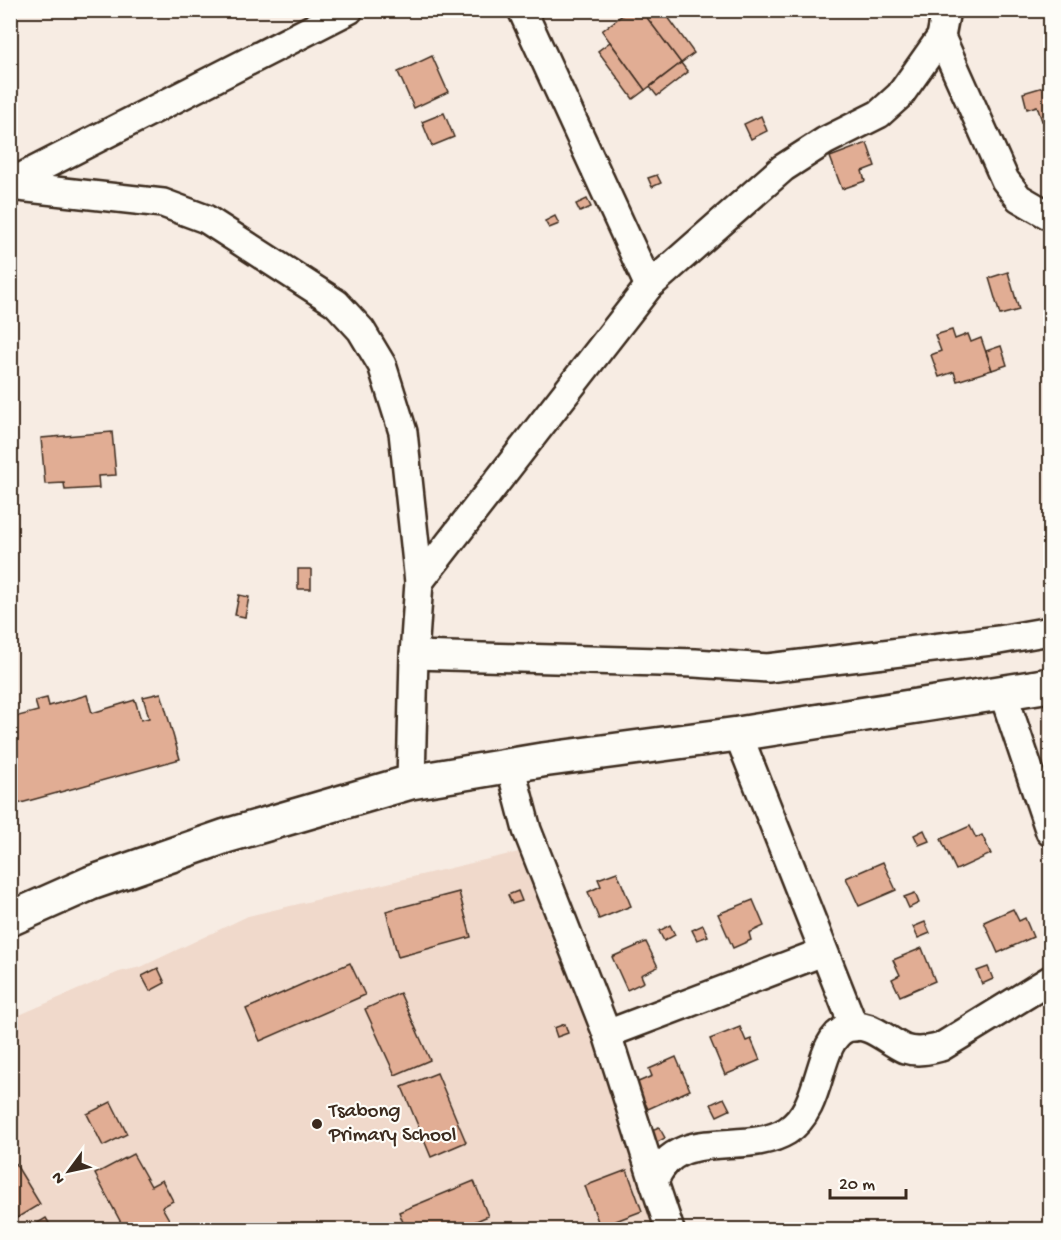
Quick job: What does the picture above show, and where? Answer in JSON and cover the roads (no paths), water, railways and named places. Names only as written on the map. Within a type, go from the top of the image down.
[{"type":"main road","points":[[10,919],[91,883],[226,836],[411,782],[510,765],[738,734],[1002,690],[1050,685]]},
{"type":"street","points":[[10,185],[349,10]]},
{"type":"street","points":[[522,10],[649,286]]},
{"type":"street","points":[[420,582],[649,286],[783,168],[825,141],[879,114],[900,95],[941,37],[946,10]]},
{"type":"street","points":[[941,37],[1005,180],[1019,198],[1050,216]]},
{"type":"street","points":[[10,185],[163,203],[206,219],[336,303],[361,330],[382,365],[403,432],[420,582],[414,655],[411,782]]},
{"type":"street","points":[[414,655],[695,663],[768,668],[999,640],[1050,631]]},
{"type":"street","points":[[1002,690],[1050,832]]},
{"type":"street","points":[[738,734],[822,952],[854,1027]]},
{"type":"street","points":[[510,765],[527,830],[607,1034],[670,1230]]},
{"type":"street","points":[[607,1034],[822,952]]},
{"type":"street","points":[[654,1182],[667,1160],[682,1150],[696,1145],[747,1143],[784,1133],[796,1125],[814,1099],[833,1038],[839,1032],[854,1027],[867,1027],[907,1049],[925,1052],[941,1047],[1050,980]]},
{"type":"place","name":"Tsabong Primary School","points":[[317,1124]]}]
